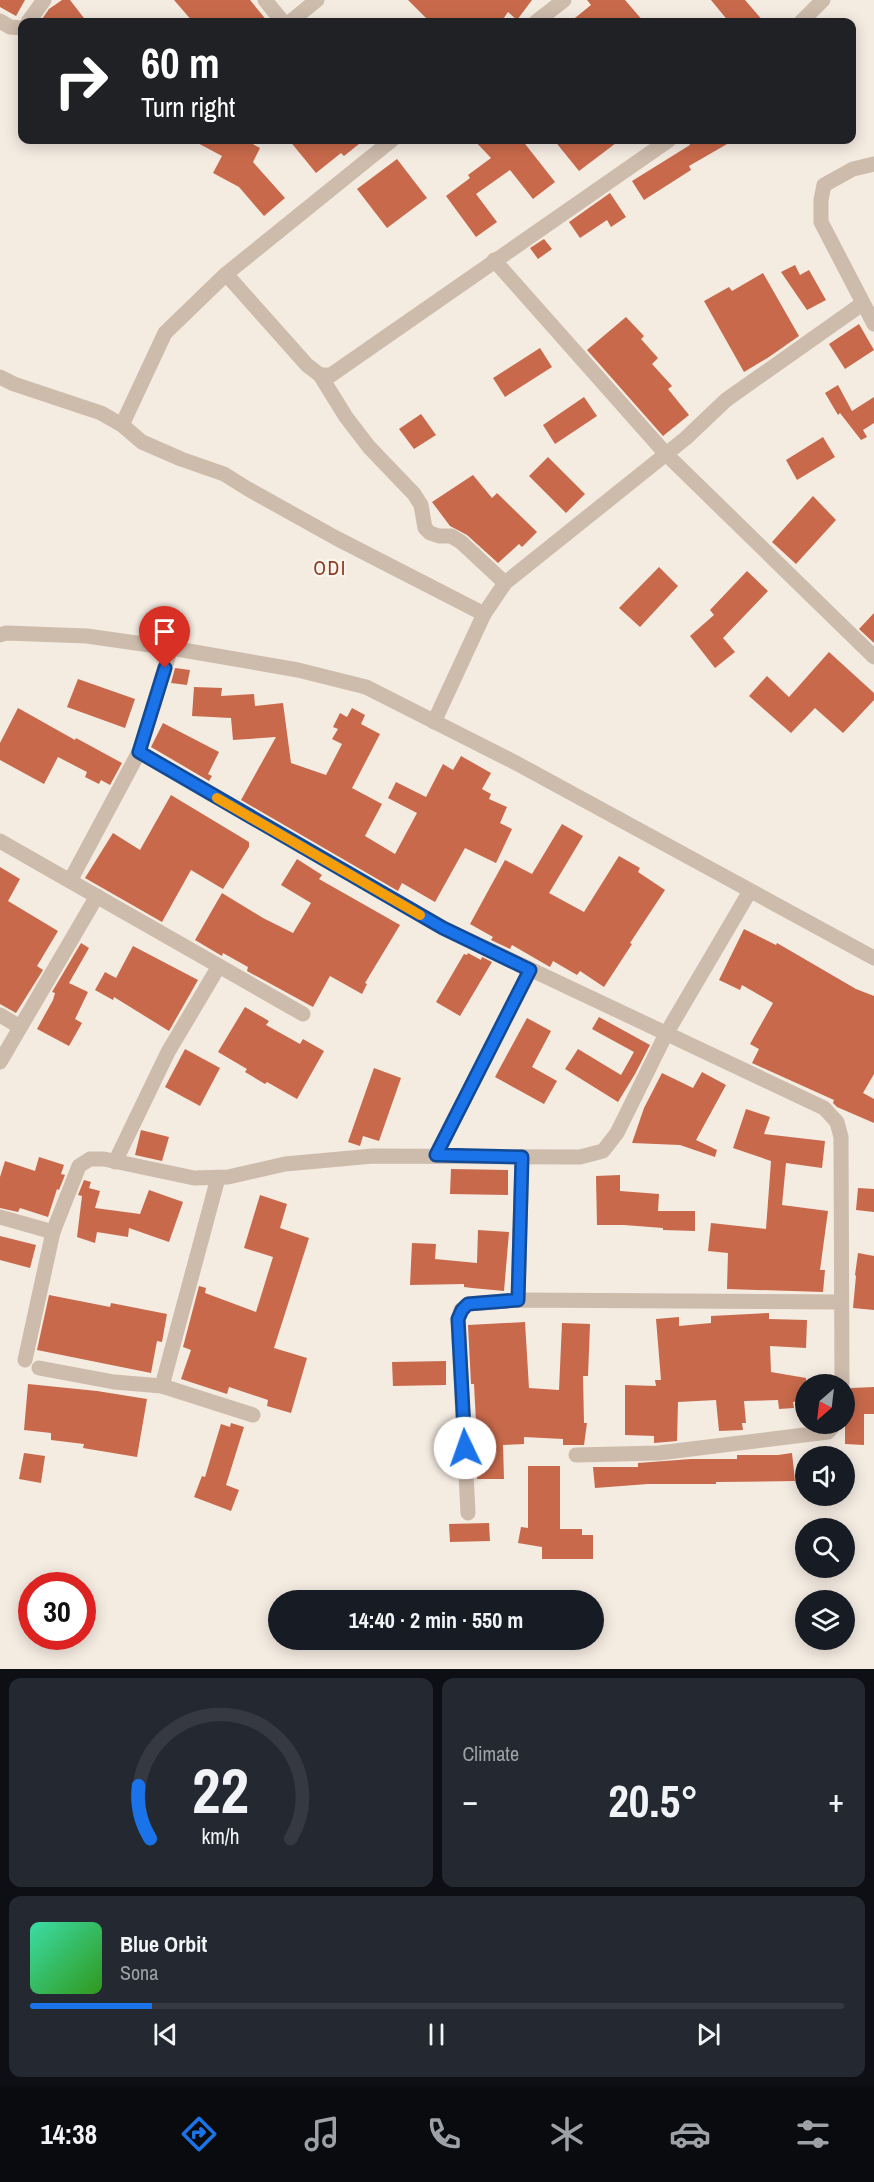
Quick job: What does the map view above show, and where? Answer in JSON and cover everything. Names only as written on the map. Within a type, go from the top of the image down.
[{"type":"street","points":[[31,18],[44,0]]},
{"type":"street","points":[[265,0],[279,18]]},
{"type":"street","points":[[295,18],[317,0]]},
{"type":"street","points":[[541,18],[564,0]]},
{"type":"street","points":[[805,18],[823,0]]},
{"type":"street","points":[[0,21],[10,27],[18,28]]},
{"type":"street","points":[[122,425],[165,333],[226,274],[382,144]]},
{"type":"street","points":[[320,375],[331,375],[663,144]]},
{"type":"street","points":[[874,164],[853,169],[824,185],[821,200],[821,222],[874,324]]},
{"type":"street","points":[[494,260],[666,454],[874,657]]},
{"type":"street","points":[[226,274],[307,365],[320,375],[351,425],[414,494],[421,505],[426,528],[430,533],[451,536],[505,583]]},
{"type":"street","points":[[434,722],[484,614],[505,583],[686,438],[726,400],[862,304]]},
{"type":"street","points":[[0,377],[101,414],[122,425],[142,442],[224,474],[336,538],[484,614]]},
{"type":"street","points":[[0,635],[6,633],[87,636],[298,670],[366,687],[516,763],[874,957]]},
{"type":"street","points":[[70,881],[139,752],[171,648]]},
{"type":"street","points":[[139,752],[443,928],[824,1108],[837,1122],[841,1137],[842,1374]]},
{"type":"street","points":[[0,841],[303,1014]]},
{"type":"street","points":[[25,1360],[53,1232],[79,1166],[90,1159],[104,1159],[194,1178],[218,1178],[285,1164],[373,1156],[580,1157],[603,1151],[617,1133],[666,1034],[750,891]]},
{"type":"street","points":[[0,1062],[97,896]]},
{"type":"street","points":[[115,1162],[168,1052],[219,966]]},
{"type":"street","points":[[436,1155],[530,970]]},
{"type":"street","points":[[0,1015],[20,1027]]},
{"type":"street","points":[[518,1300],[522,1157]]},
{"type":"street","points":[[162,1386],[218,1178]]},
{"type":"street","points":[[0,1217],[53,1232]]},
{"type":"street","points":[[468,1513],[458,1319],[468,1304],[518,1300],[840,1302]]},
{"type":"street","points":[[39,1368],[114,1383],[162,1386],[253,1415]]},
{"type":"street","points":[[576,1455],[659,1453],[813,1434]]},
{"type":"building","points":[[0,0],[25,0],[16,16],[0,7]]},
{"type":"building","points":[[62,0],[70,0],[84,18],[43,18],[49,9]]},
{"type":"building","points":[[174,0],[250,0],[265,18],[190,18]]},
{"type":"building","points":[[408,0],[532,0],[518,18],[515,18],[508,12],[504,18],[426,18]]},
{"type":"building","points":[[587,0],[625,0],[641,18],[575,18],[591,5]]},
{"type":"building","points":[[711,0],[745,0],[761,18],[726,18]]},
{"type":"building","points":[[200,144],[252,144],[260,148],[253,162],[285,198],[264,216],[239,187],[213,173],[222,156]]},
{"type":"building","points":[[292,144],[359,144],[344,156],[341,153],[316,173]]},
{"type":"building","points":[[478,144],[525,144],[555,182],[533,199],[510,170],[476,194],[497,222],[476,237],[446,196],[470,178],[468,175],[491,158]]},
{"type":"building","points":[[557,144],[615,144],[579,171]]},
{"type":"building","points":[[727,144],[689,166],[691,170],[644,200],[632,181],[690,145]]},
{"type":"building","points":[[397,159],[427,198],[387,228],[357,189]]},
{"type":"building","points":[[610,193],[626,217],[611,227],[607,220],[580,238],[569,222]]},
{"type":"building","points":[[544,239],[552,249],[538,259],[530,248]]},
{"type":"building","points":[[795,265],[800,275],[809,270],[826,300],[807,310],[781,272]]},
{"type":"building","points":[[763,273],[799,336],[744,372],[704,301],[729,287],[732,291]]},
{"type":"building","points":[[626,317],[644,336],[641,339],[658,358],[652,364],[672,386],[668,389],[689,415],[663,436],[587,350]]},
{"type":"building","points":[[859,324],[874,350],[845,369],[829,344]]},
{"type":"building","points":[[540,348],[552,367],[505,397],[493,378]]},
{"type":"building","points":[[838,385],[852,411],[874,397],[874,423],[863,430],[867,437],[861,440],[840,413],[838,415],[825,393]]},
{"type":"building","points":[[584,397],[597,416],[555,444],[543,425]]},
{"type":"building","points":[[421,414],[436,435],[414,449],[399,429]]},
{"type":"building","points":[[823,437],[835,457],[797,480],[786,460]]},
{"type":"building","points":[[548,457],[585,494],[566,513],[529,476]]},
{"type":"building","points":[[473,475],[492,498],[497,493],[537,532],[522,547],[519,544],[498,563],[467,535],[450,526],[432,502]]},
{"type":"building","points":[[813,496],[836,520],[796,564],[772,542]]},
{"type":"building","points":[[659,567],[678,586],[640,627],[619,608]]},
{"type":"building","points":[[747,571],[768,591],[723,638],[735,652],[715,668],[690,636],[714,615],[710,610]]},
{"type":"building","points":[[874,613],[874,643],[859,629]]},
{"type":"building","points":[[829,652],[874,693],[874,700],[843,733],[815,708],[791,733],[749,696],[767,676],[789,697]]},
{"type":"building","points":[[175,668],[190,670],[187,685],[171,683]]},
{"type":"building","points":[[78,679],[135,699],[125,728],[67,707]]},
{"type":"building","points":[[194,687],[222,688],[221,696],[254,694],[255,706],[283,703],[291,763],[326,775],[342,744],[332,739],[338,729],[333,727],[340,713],[347,717],[352,708],[365,715],[361,724],[380,734],[352,788],[382,804],[365,836],[395,854],[417,813],[388,798],[396,782],[426,797],[443,764],[453,770],[461,756],[491,773],[482,789],[491,794],[489,799],[507,807],[500,823],[512,829],[496,863],[465,848],[435,902],[402,883],[398,891],[241,800],[276,737],[233,740],[231,718],[192,716]]},
{"type":"building","points":[[18,708],[122,763],[110,785],[101,780],[99,784],[85,777],[87,772],[58,757],[44,784],[0,760],[0,743]]},
{"type":"building","points":[[163,723],[219,752],[208,774],[212,776],[209,781],[151,747]]},
{"type":"building","points":[[171,795],[249,842],[249,847],[223,889],[191,870],[162,922],[85,878],[113,833],[140,850]]},
{"type":"building","points":[[562,824],[583,836],[549,893],[584,912],[619,856],[640,868],[638,872],[665,890],[604,987],[580,971],[577,975],[553,961],[550,967],[512,945],[510,949],[491,940],[493,937],[470,924],[505,860],[532,874]]},
{"type":"building","points":[[297,859],[322,875],[319,879],[400,925],[365,983],[367,984],[362,994],[330,976],[313,1007],[247,971],[248,967],[223,953],[222,956],[195,940],[222,893],[293,933],[311,903],[281,885]]},
{"type":"building","points":[[0,867],[20,879],[8,901],[58,931],[37,966],[43,970],[16,1013],[0,1004]]},
{"type":"building","points":[[744,929],[776,945],[777,943],[856,989],[874,996],[874,1074],[863,1093],[874,1099],[874,1123],[837,1107],[833,1103],[834,1100],[752,1063],[759,1049],[750,1044],[773,1003],[742,985],[740,990],[719,980]]},
{"type":"building","points":[[81,943],[89,948],[69,983],[88,992],[75,1019],[82,1023],[69,1046],[37,1029],[53,1000],[55,993],[52,992]]},
{"type":"building","points":[[133,946],[198,980],[169,1031],[114,997],[113,1000],[95,990],[105,972],[116,978]]},
{"type":"building","points":[[468,953],[481,960],[482,957],[492,962],[460,1016],[436,1002],[464,954]]},
{"type":"building","points":[[245,1007],[269,1021],[266,1025],[300,1044],[303,1039],[324,1051],[297,1099],[267,1082],[265,1084],[245,1072],[247,1069],[218,1052]]},
{"type":"building","points":[[599,1017],[650,1045],[618,1102],[565,1069],[578,1049],[621,1075],[634,1052],[592,1029]]},
{"type":"building","points":[[527,1018],[551,1031],[532,1067],[557,1081],[544,1104],[495,1077]]},
{"type":"building","points":[[185,1049],[220,1068],[200,1106],[165,1087]]},
{"type":"building","points":[[374,1068],[401,1078],[379,1141],[363,1136],[360,1146],[348,1142]]},
{"type":"building","points":[[702,1072],[726,1085],[696,1140],[717,1150],[715,1157],[680,1145],[632,1143],[644,1108],[662,1073],[693,1088]]},
{"type":"building","points":[[746,1109],[770,1117],[764,1134],[825,1141],[822,1168],[786,1163],[782,1205],[828,1211],[820,1270],[825,1270],[823,1292],[727,1289],[728,1253],[708,1251],[711,1223],[766,1229],[771,1161],[733,1148]]},
{"type":"building","points":[[141,1130],[169,1137],[162,1161],[135,1155]]},
{"type":"building","points":[[39,1157],[64,1165],[61,1174],[65,1175],[59,1190],[57,1189],[48,1217],[20,1208],[18,1212],[0,1208],[0,1177],[5,1161],[35,1171]]},
{"type":"building","points":[[451,1169],[508,1170],[508,1195],[450,1194]]},
{"type":"building","points":[[620,1175],[620,1191],[659,1194],[658,1211],[695,1211],[695,1231],[597,1225],[596,1176]]},
{"type":"building","points":[[84,1180],[91,1182],[89,1188],[100,1191],[95,1208],[140,1214],[149,1190],[183,1202],[169,1242],[129,1228],[128,1237],[97,1232],[95,1243],[77,1237],[82,1196],[78,1195]]},
{"type":"building","points":[[858,1188],[874,1189],[874,1212],[856,1210]]},
{"type":"building","points":[[260,1195],[287,1204],[280,1228],[309,1238],[274,1348],[307,1358],[291,1413],[267,1406],[268,1400],[229,1387],[227,1394],[181,1379],[191,1350],[183,1347],[199,1286],[206,1288],[205,1293],[256,1312],[273,1257],[244,1248]]},
{"type":"building","points":[[478,1230],[509,1232],[504,1291],[464,1287],[464,1284],[410,1285],[412,1243],[436,1244],[435,1259],[477,1263]]},
{"type":"building","points":[[0,1236],[36,1245],[30,1268],[0,1260]]},
{"type":"building","points":[[858,1253],[874,1256],[874,1310],[853,1308]]},
{"type":"building","points":[[49,1295],[110,1307],[111,1303],[167,1314],[162,1342],[157,1341],[151,1373],[37,1350]]},
{"type":"building","points":[[769,1313],[769,1319],[807,1320],[806,1348],[770,1346],[771,1372],[795,1376],[794,1408],[779,1409],[778,1400],[744,1401],[746,1423],[742,1423],[743,1430],[719,1431],[716,1400],[678,1402],[677,1441],[654,1443],[654,1436],[625,1435],[625,1385],[656,1386],[655,1380],[661,1380],[656,1319],[679,1317],[679,1326],[711,1323],[711,1316]]},
{"type":"building","points":[[525,1322],[529,1388],[559,1390],[562,1323],[590,1324],[588,1376],[583,1376],[584,1423],[587,1423],[584,1445],[563,1445],[563,1439],[524,1437],[524,1444],[503,1445],[504,1479],[477,1479],[477,1446],[474,1446],[473,1422],[476,1422],[474,1384],[471,1384],[468,1325]]},
{"type":"building","points":[[446,1361],[446,1385],[393,1386],[392,1362]]},
{"type":"building","points":[[28,1384],[147,1399],[137,1457],[83,1448],[84,1444],[51,1440],[51,1433],[24,1430]]},
{"type":"building","points":[[874,1387],[874,1414],[864,1414],[864,1445],[845,1444],[845,1434],[855,1434],[855,1388]]},
{"type":"building","points":[[231,1423],[244,1427],[226,1485],[239,1490],[231,1511],[194,1497],[202,1476],[205,1477],[221,1424],[230,1427]]},
{"type":"building","points":[[24,1453],[45,1456],[41,1483],[19,1479]]},
{"type":"building","points":[[792,1453],[795,1481],[648,1484],[595,1488],[593,1467],[638,1467],[638,1463],[691,1459],[737,1459],[737,1455]]},
{"type":"building","points":[[528,1466],[560,1466],[560,1529],[582,1529],[582,1535],[593,1535],[593,1559],[542,1559],[542,1547],[518,1543],[521,1527],[528,1528]]},
{"type":"building","points":[[489,1523],[490,1541],[450,1542],[449,1524]]},
{"type":"slow traffic","points":[[217,798],[420,915]]},
{"type":"district","name":"ODI","points":[[330,568]]},
{"type":"route","points":[[165,668],[139,752],[443,928],[530,970],[436,1155],[522,1157],[518,1300],[468,1304],[458,1319],[465,1448]]}]
